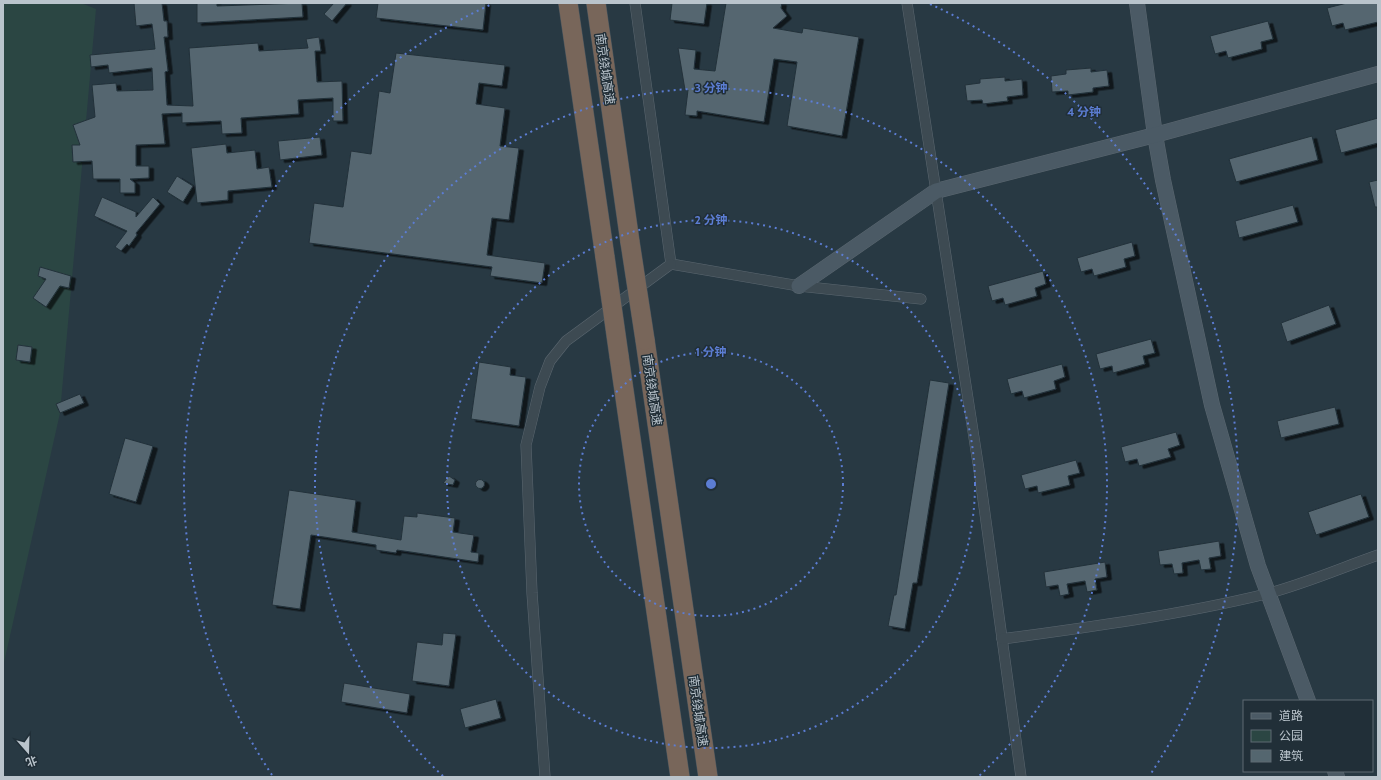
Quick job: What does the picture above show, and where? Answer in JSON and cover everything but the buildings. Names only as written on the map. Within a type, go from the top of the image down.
[{"type":"highway","points":[[568,3],[680,777]]},
{"type":"highway","name":"南京绕城高速","points":[[596,3],[708,777]]},
{"type":"street","points":[[635,3],[671,264]]},
{"type":"street","points":[[907,3],[980,470],[1021,777]]},
{"type":"street","points":[[1137,3],[1155,135],[1212,405],[1258,566],[1308,700]]},
{"type":"street","points":[[799,286],[936,192],[1155,135],[1378,74]]},
{"type":"street","points":[[545,777],[532,593],[526,445],[540,387],[550,361],[566,341],[671,264],[799,286],[921,299]]},
{"type":"street","points":[[1002,639],[1140,620],[1268,593],[1378,555]]},
{"type":"green space","points":[[3,3],[81,3],[96,9],[60,413],[3,667]]}]
